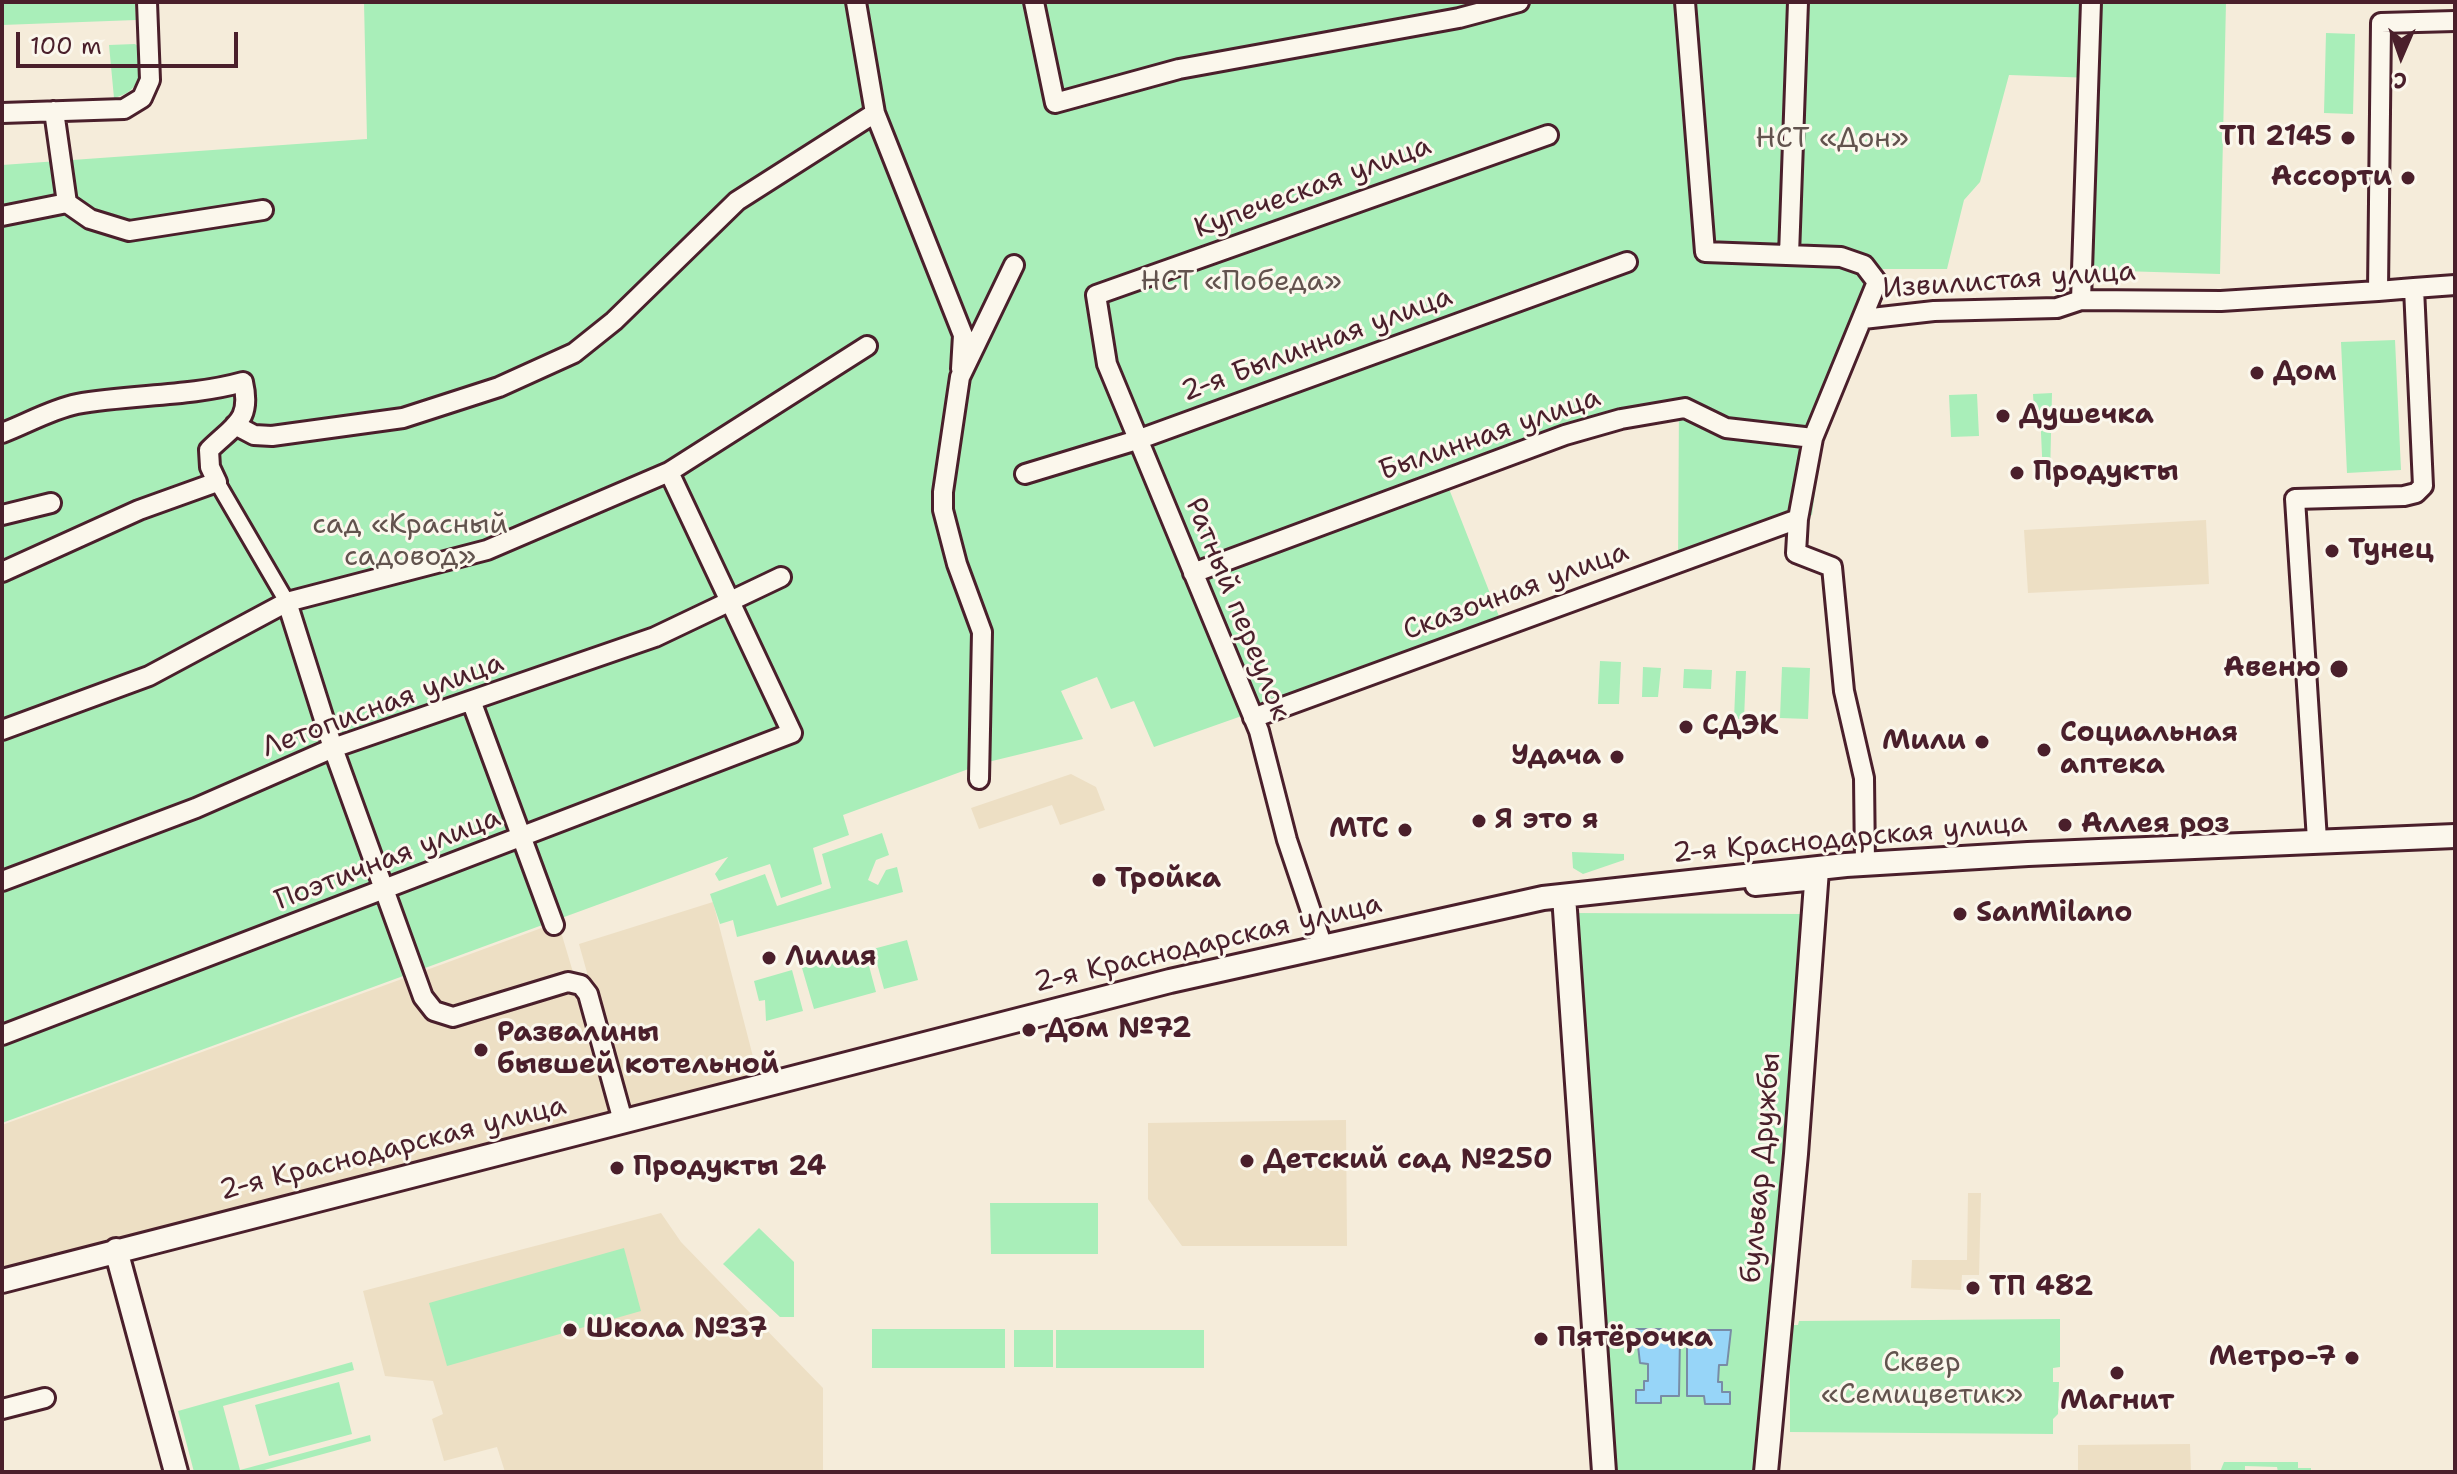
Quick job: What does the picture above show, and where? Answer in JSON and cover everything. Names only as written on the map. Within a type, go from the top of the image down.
[{"type":"street","points":[[2,113],[124,109],[142,98],[150,80],[147,2]]},
{"type":"street","points":[[856,2],[875,113],[963,335],[943,510],[982,632],[979,779]]},
{"type":"street","points":[[1034,2],[1055,103],[1179,69],[1457,10],[1519,2]]},
{"type":"street","name":"Извилистая улица","points":[[1685,2],[1705,252],[1841,257],[1864,265],[1877,282],[1863,319],[1934,311],[2057,308],[2081,300],[2221,301],[2455,285]]},
{"type":"street","points":[[1789,255],[1798,2]]},
{"type":"street","points":[[2081,300],[2091,2]]},
{"type":"street","points":[[2378,291],[2381,23],[2455,21]]},
{"type":"street","points":[[54,111],[67,203]]},
{"type":"street","points":[[235,425],[254,435],[272,436],[403,418],[538,372],[574,353],[614,321],[737,201],[875,113]]},
{"type":"street","name":"Купеческая улица","points":[[1096,295],[1548,135]]},
{"type":"street","points":[[2,216],[67,203],[90,219],[129,231],[263,210]]},
{"type":"street","name":"2-я Былинная улица","points":[[1025,474],[1137,440],[1627,262]]},
{"type":"street","points":[[960,377],[1014,265]]},
{"type":"street","points":[[2317,840],[2295,499],[2404,496],[2416,493],[2423,486],[2414,288]]},
{"type":"street","name":"Ратный переулок","points":[[1096,295],[1107,364],[1253,718],[1287,840],[1323,947]]},
{"type":"street","points":[[1863,319],[1813,438],[1798,519],[1796,553],[1832,567],[1844,691],[1864,778],[1865,864]]},
{"type":"street","points":[[2,730],[149,676],[287,602],[487,550],[669,472],[867,346]]},
{"type":"street","points":[[2,433],[73,405],[140,395],[208,392],[243,382],[248,402],[243,419],[209,450],[210,467],[287,602],[333,748],[387,890],[423,997],[434,1011],[453,1017],[568,982],[581,985],[588,994],[623,1121]]},
{"type":"street","name":"Былинная улица","points":[[1193,573],[1565,435],[1621,419],[1685,408],[1726,428],[1813,438]]},
{"type":"street","points":[[669,472],[730,604]]},
{"type":"street","points":[[2,572],[139,510],[217,482]]},
{"type":"street","points":[[2,515],[51,503]]},
{"type":"street","name":"Сказочная улица","points":[[1253,718],[1798,519]]},
{"type":"street","name":"Летописная улица","points":[[2,881],[196,808],[333,748],[472,703],[655,637],[730,604],[781,577]]},
{"type":"street","name":"Поэтичная улица","points":[[2,1035],[523,839],[792,733],[730,604]]},
{"type":"street","points":[[472,703],[554,925]]},
{"type":"street","name":"2-я Краснодарская улица","points":[[2,1281],[1170,981],[1491,908],[1817,875],[1865,864],[2317,840],[2455,836]]},
{"type":"street","name":"бульвар Дружбы","points":[[1766,1472],[1796,1154],[1817,875]]},
{"type":"street","points":[[1564,899],[1604,1472]]},
{"type":"street","points":[[116,1250],[176,1472]]},
{"type":"street","points":[[2,1409],[45,1398]]},
{"type":"shaded area","points":[[2206,520],[2209,584],[2028,593],[2024,530]]},
{"type":"shaded area","points":[[1071,774],[1096,787],[1105,810],[1060,825],[1052,805],[979,829],[971,808]]},
{"type":"shaded area","points":[[713,902],[758,1076],[626,1112],[579,944]]},
{"type":"shaded area","points":[[558,922],[616,1116],[2,1272],[2,1125]]},
{"type":"shaded area","name":"Детский сад №250","points":[[1346,1120],[1347,1246],[1182,1246],[1148,1199],[1148,1123]]},
{"type":"shaded area","points":[[1968,1193],[1981,1193],[1979,1275],[1962,1275],[1961,1290],[1911,1288],[1912,1260],[1967,1260]]},
{"type":"shaded area","name":"Школа №37","points":[[661,1213],[681,1242],[823,1388],[823,1472],[505,1472],[497,1447],[444,1461],[432,1419],[443,1414],[433,1381],[385,1376],[363,1291]]},
{"type":"shaded area","points":[[2190,1444],[2191,1472],[2078,1472],[2078,1445]]},
{"type":"green space","points":[[2,2],[135,2],[136,20],[2,25]]},
{"type":"green space","name":"сад «Красный садовод»","points":[[364,2],[854,2],[872,112],[957,332],[954,392],[937,504],[978,634],[974,767],[843,815],[849,835],[813,848],[822,884],[781,898],[770,864],[719,881],[715,874],[728,857],[2,1123],[2,165],[367,139]]},
{"type":"green space","name":"НСТ «Победа»","points":[[859,2],[2226,2],[2220,274],[2088,270],[2093,78],[2009,75],[1980,182],[1964,200],[1947,269],[1880,269],[1822,440],[1812,515],[1678,567],[1679,403],[1444,476],[1502,624],[1154,747],[1134,701],[1111,709],[1097,677],[1061,691],[1083,739],[988,762],[986,631],[946,510],[966,336],[878,113]]},
{"type":"green space","points":[[2326,33],[2355,34],[2353,114],[2324,113]]},
{"type":"green space","points":[[135,44],[140,48],[138,80],[130,91],[114,98],[109,45]]},
{"type":"green space","points":[[2395,340],[2401,470],[2347,473],[2341,342]]},
{"type":"green space","points":[[2052,393],[2050,476],[2043,477],[2040,411],[2034,410],[2033,394]]},
{"type":"green space","points":[[1977,394],[1979,436],[1951,437],[1949,395]]},
{"type":"green space","points":[[1600,661],[1621,662],[1619,704],[1598,704]]},
{"type":"green space","points":[[1643,667],[1661,668],[1658,697],[1642,697]]},
{"type":"green space","points":[[1782,667],[1810,668],[1808,719],[1780,718]]},
{"type":"green space","points":[[1684,669],[1712,670],[1711,689],[1683,688]]},
{"type":"green space","points":[[1736,671],[1746,671],[1744,719],[1734,719]]},
{"type":"green space","points":[[882,833],[889,855],[876,860],[868,880],[878,885],[886,870],[897,867],[903,892],[737,937],[733,920],[720,924],[710,894],[765,874],[777,906],[831,888],[822,854]]},
{"type":"green space","points":[[1572,852],[1624,854],[1624,860],[1583,874],[1573,868]]},
{"type":"green space","points":[[1571,913],[1804,914],[1756,1472],[1610,1472]]},
{"type":"green space","points":[[907,940],[918,980],[884,989],[873,949]]},
{"type":"green space","points":[[865,951],[876,992],[814,1009],[802,968]]},
{"type":"green space","points":[[792,970],[803,1011],[766,1021],[765,1000],[759,1001],[754,981]]},
{"type":"green space","points":[[990,1203],[1098,1203],[1098,1254],[991,1254]]},
{"type":"green space","points":[[759,1228],[794,1262],[794,1317],[780,1317],[723,1264]]},
{"type":"green space","points":[[624,1248],[641,1311],[447,1366],[429,1303]]},
{"type":"green space","name":"Сквер «Семицветик»","points":[[2060,1319],[2060,1367],[2053,1368],[2053,1382],[2059,1382],[2058,1414],[2053,1419],[2053,1434],[1790,1432],[1790,1325],[1798,1325],[1799,1321]]},
{"type":"green space","points":[[872,1329],[1005,1329],[1005,1368],[872,1368]]},
{"type":"green space","points":[[1014,1330],[1053,1330],[1053,1367],[1014,1367]]},
{"type":"green space","points":[[1056,1330],[1204,1330],[1204,1368],[1056,1368]]},
{"type":"green space","points":[[352,1362],[354,1370],[223,1406],[240,1470],[370,1435],[371,1441],[257,1472],[194,1472],[178,1411]]},
{"type":"green space","points":[[339,1382],[352,1434],[269,1456],[255,1405]]},
{"type":"green space","points":[[2224,1462],[2298,1462],[2298,1468],[2311,1468],[2311,1472],[2278,1472],[2277,1467],[2245,1466],[2245,1472],[2220,1472]]},
{"type":"water","points":[[1636,1329],[1665,1329],[1665,1336],[1680,1337],[1679,1396],[1661,1396],[1661,1403],[1636,1403],[1636,1390],[1644,1390],[1644,1381],[1648,1381],[1648,1364],[1640,1363]]},
{"type":"water","points":[[1702,1330],[1731,1330],[1727,1365],[1719,1365],[1718,1382],[1722,1382],[1722,1392],[1730,1392],[1730,1404],[1705,1404],[1704,1396],[1687,1396],[1687,1337],[1702,1337]]},
{"type":"place","name":"ТП 2145","points":[[2348,138]]},
{"type":"place","name":"Ассорти","points":[[2408,178]]},
{"type":"place","name":"Дом","points":[[2257,373]]},
{"type":"place","name":"Душечка","points":[[2003,416]]},
{"type":"place","name":"Продукты","points":[[2017,473]]},
{"type":"place","name":"Тунец","points":[[2332,551]]},
{"type":"place","name":"Авеню","points":[[2339,669]]},
{"type":"place","name":"СДЭК","points":[[1686,727]]},
{"type":"place","name":"Мили","points":[[1982,742]]},
{"type":"place","name":"Социальная аптека","points":[[2044,750]]},
{"type":"place","name":"Удача","points":[[1617,757]]},
{"type":"place","name":"Я это я","points":[[1479,821]]},
{"type":"place","name":"Аллея роз","points":[[2065,825]]},
{"type":"place","name":"МТС","points":[[1405,830]]},
{"type":"place","name":"Тройка","points":[[1099,880]]},
{"type":"place","name":"SanMilano","points":[[1960,914]]},
{"type":"place","name":"Лилия","points":[[769,958]]},
{"type":"place","name":"Дом №72","points":[[1029,1030]]},
{"type":"place","name":"Развалины бывшей котельной","points":[[481,1050]]},
{"type":"place","name":"Детский сад №250","points":[[1247,1161]]},
{"type":"place","name":"Продукты 24","points":[[617,1168]]},
{"type":"place","name":"ТП 482","points":[[1973,1288]]},
{"type":"place","name":"Школа №37","points":[[570,1330]]},
{"type":"place","name":"Пятёрочка","points":[[1541,1339]]},
{"type":"place","name":"Метро-7","points":[[2352,1358]]},
{"type":"place","name":"Магнит","points":[[2117,1373]]},
{"type":"park label","name":"НСТ «Дон»","points":[[1832,140]]}]
